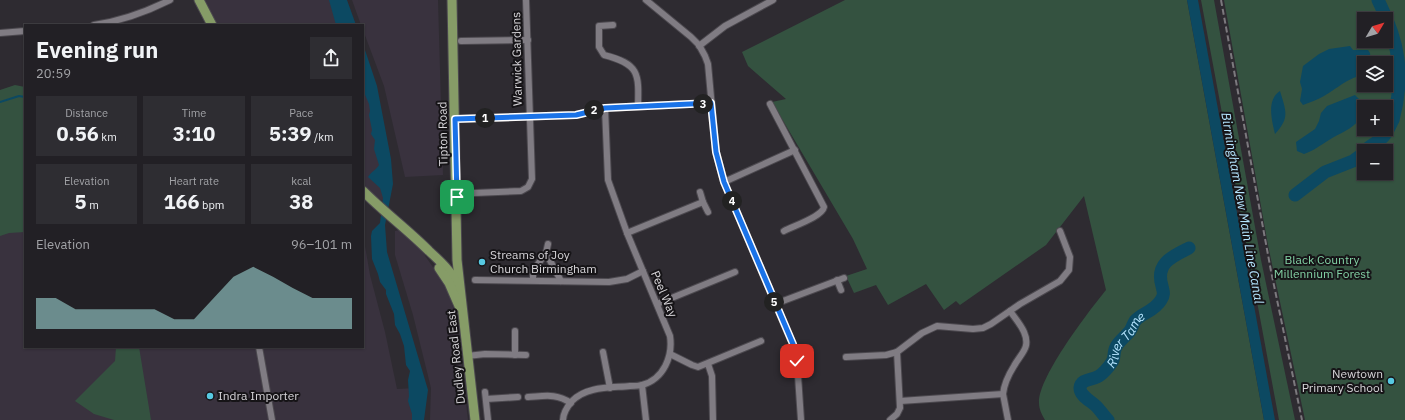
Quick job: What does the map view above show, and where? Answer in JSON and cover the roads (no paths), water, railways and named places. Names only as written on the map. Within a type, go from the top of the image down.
[{"type":"main road","points":[[199,0],[211,24]]},
{"type":"main road","name":"Tipton Road","points":[[452,0],[457,260],[460,291]]},
{"type":"main road","points":[[364,192],[376,205],[390,215],[423,244],[444,266],[456,282],[460,291]]},
{"type":"main road","points":[[423,244],[449,283],[464,319]]},
{"type":"main road","points":[[444,266],[454,264],[457,260]]},
{"type":"main road","name":"Dudley Road East","points":[[460,291],[475,420]]},
{"type":"street","points":[[114,24],[170,0]]},
{"type":"street","name":"Warwick Gardens","points":[[474,193],[521,191],[528,187],[532,179],[526,0]]},
{"type":"street","points":[[646,0],[692,37],[699,46],[708,64],[716,152],[724,182],[793,344],[797,361],[801,420]]},
{"type":"street","points":[[699,46],[725,26],[773,0]]},
{"type":"street","points":[[613,25],[599,26],[599,47],[604,55],[625,62],[635,70],[638,83],[638,106]]},
{"type":"street","points":[[0,33],[24,32]]},
{"type":"street","points":[[461,41],[528,40]]},
{"type":"street","points":[[455,119],[576,115],[605,108],[711,103]]},
{"type":"street","points":[[770,104],[824,207],[824,210],[819,215],[784,230]]},
{"type":"street","name":"Peel Way","points":[[563,420],[566,410],[571,403],[585,392],[596,389],[642,385],[658,376],[664,368],[670,354],[670,336],[627,233],[608,180],[605,108]]},
{"type":"street","points":[[724,182],[795,150]]},
{"type":"street","points":[[700,192],[708,212]]},
{"type":"street","points":[[627,233],[703,202]]},
{"type":"street","points":[[846,357],[886,355],[897,352],[922,333],[937,326],[973,329],[983,328],[991,324],[1020,304],[1060,281],[1069,270],[1070,257],[1060,231]]},
{"type":"street","points":[[533,280],[533,271],[546,253],[548,244]]},
{"type":"street","points":[[546,253],[561,281]]},
{"type":"street","points":[[475,280],[609,282],[618,281],[643,271]]},
{"type":"street","points":[[657,304],[735,272]]},
{"type":"street","points":[[775,304],[844,278]]},
{"type":"street","points":[[837,280],[841,290]]},
{"type":"street","points":[[1008,420],[1003,394],[1004,389],[1014,366],[1025,350],[1026,345],[1024,332],[1010,311]]},
{"type":"street","points":[[514,331],[515,355]]},
{"type":"street","points":[[670,354],[698,367],[761,341]]},
{"type":"street","points":[[259,348],[272,420]]},
{"type":"street","points":[[603,352],[610,388]]},
{"type":"street","points":[[890,420],[897,414],[900,408],[897,352]]},
{"type":"street","points":[[467,356],[485,354],[526,355]]},
{"type":"street","points":[[708,364],[712,376],[713,420]]},
{"type":"street","points":[[642,385],[646,420]]},
{"type":"street","name":"Dudley Road East","points":[[485,392],[488,420]]},
{"type":"street","points":[[900,401],[1003,394]]},
{"type":"street","points":[[528,397],[555,395],[571,403]]},
{"type":"street","points":[[486,399],[518,397]]},
{"type":"water","points":[[329,0],[347,0],[356,24],[336,24]]},
{"type":"water","points":[[1187,0],[1198,0],[1275,420],[1264,420]]},
{"type":"water","points":[[1350,46],[1353,50],[1368,50],[1370,56],[1357,56],[1357,77],[1349,80],[1324,96],[1303,105],[1300,101],[1302,89],[1300,82],[1303,66],[1319,54],[1329,49]]},
{"type":"water","points":[[364,47],[377,86],[391,159],[393,184],[385,225],[387,252],[428,390],[424,420],[412,420],[412,414],[408,401],[408,380],[410,371],[406,365],[404,346],[395,325],[394,314],[386,294],[386,290],[380,282],[372,259],[371,236],[372,231],[380,223],[383,198],[380,188],[368,177],[379,165],[374,149],[375,140],[371,134],[372,130],[369,115],[369,104],[364,92]]},
{"type":"water","points":[[1280,91],[1285,109],[1285,119],[1275,134],[1271,105],[1276,95]]},
{"type":"water","points":[[1355,95],[1360,100],[1357,100],[1357,123],[1311,151],[1304,154],[1297,151],[1296,142],[1315,129],[1321,113],[1327,106]]},
{"type":"waterway","points":[[1374,144],[1382,138],[1393,120],[1399,88],[1398,58],[1395,44],[1391,30],[1378,0]]},
{"type":"waterway","points":[[1394,86],[1404,77]]},
{"type":"waterway","points":[[0,102],[19,96],[24,97]]},
{"type":"waterway","name":"River Tame","points":[[1295,195],[1325,172],[1357,158]]},
{"type":"waterway","name":"River Tame","points":[[1108,420],[1080,391],[1081,385],[1084,381],[1095,378],[1103,373],[1113,360],[1116,347],[1130,331],[1135,321],[1158,304],[1163,296],[1160,278],[1163,266],[1172,257],[1189,248]]},
{"type":"railway","points":[[1221,0],[1271,271],[1302,420]]},
{"type":"place","name":"Streams of Joy Church Birmingham","points":[[482,262]]},
{"type":"place","name":"Newtown Primary School","points":[[1391,381]]},
{"type":"place","name":"Indra Importer","points":[[210,396]]},
{"type":"water label","name":"Birmingham New Main Line Canal","points":[[1243,208]]},
{"type":"park label","name":"Black Country Millennium Forest","points":[[1322,267]]}]
